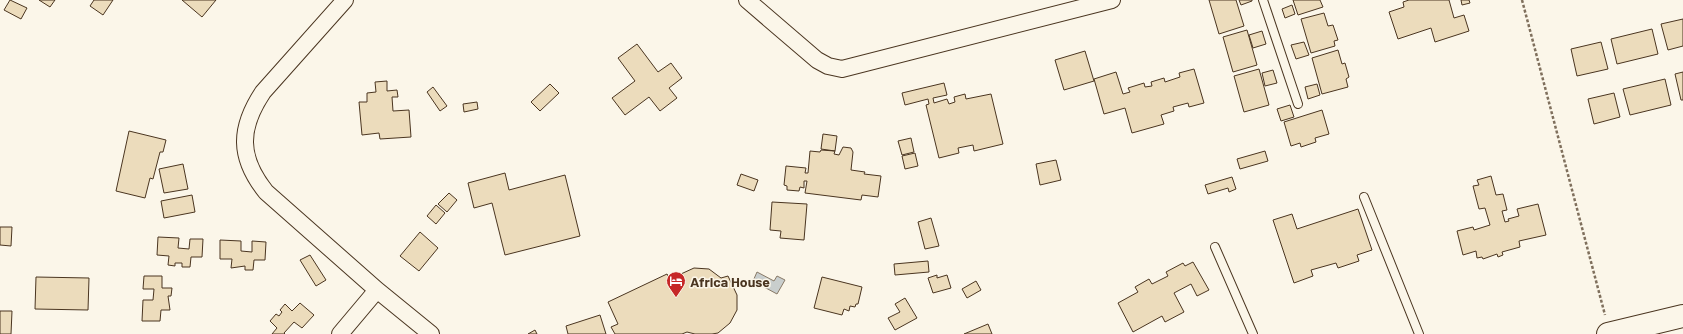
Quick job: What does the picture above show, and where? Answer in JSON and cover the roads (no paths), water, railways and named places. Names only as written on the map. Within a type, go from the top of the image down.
[{"type":"street","points":[[345,0],[263,92],[248,118],[244,143],[247,157],[252,171],[266,192],[377,290],[431,334]]},
{"type":"street","points":[[747,0],[817,60],[828,66],[842,69],[1112,0]]},
{"type":"street","points":[[340,334],[377,290]]},
{"type":"street","points":[[1609,334],[1683,316]]},
{"type":"lane","points":[[1263,0],[1298,104]]},
{"type":"lane","points":[[1364,197],[1419,334]]},
{"type":"lane","points":[[1215,247],[1253,334]]},
{"type":"place","name":"Africa House","points":[[676,298]]}]
